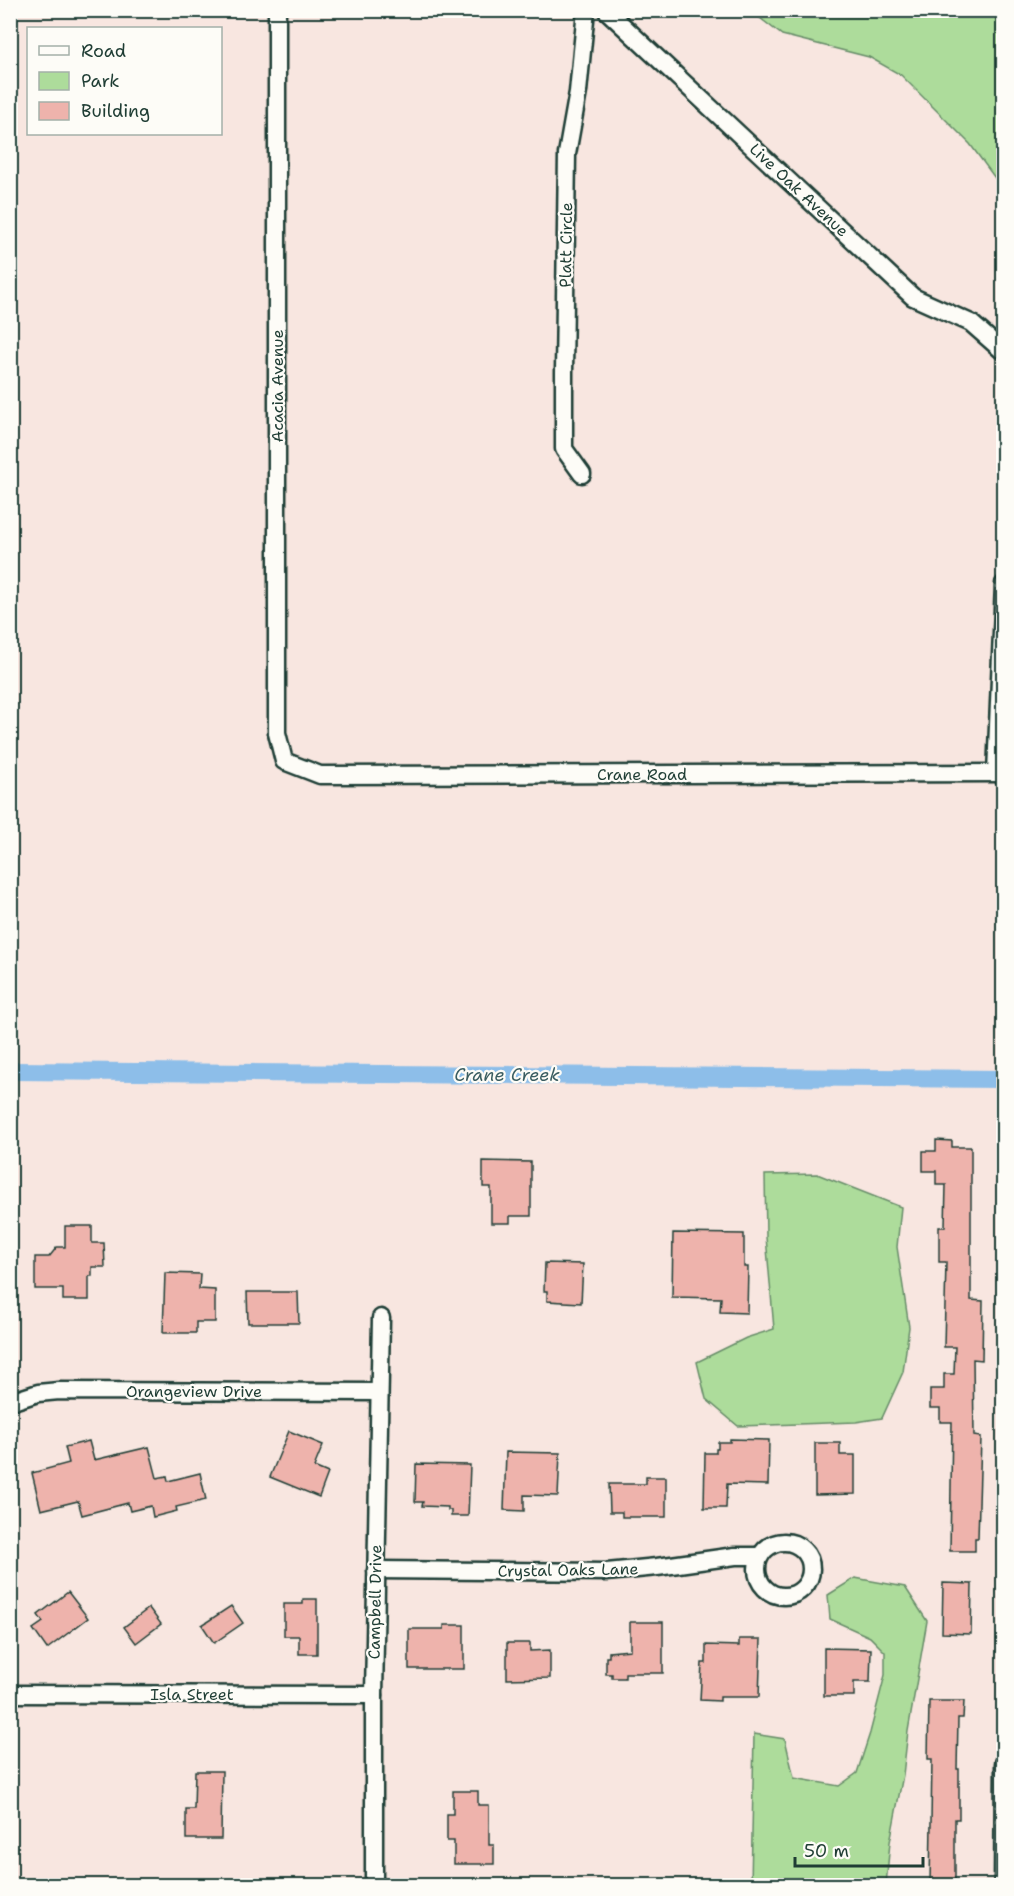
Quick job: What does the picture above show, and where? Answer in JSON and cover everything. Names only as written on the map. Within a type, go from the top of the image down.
[{"type":"street","name":"Acacia Avenue","points":[[277,10],[276,733],[284,761]]},
{"type":"street","name":"Platt Circle","points":[[582,474],[564,449],[564,383],[567,154],[578,92],[586,10]]},
{"type":"street","name":"Live Oak Avenue","points":[[606,10],[913,297],[971,323],[1004,352]]},
{"type":"street","points":[[1000,773],[1004,584]]},
{"type":"street","name":"Crane Road","points":[[284,761],[320,775],[1000,773]]},
{"type":"street","name":"Campbell Drive","points":[[374,1886],[374,1695],[381,1318]]},
{"type":"street","name":"Orangeview Drive","points":[[10,1402],[38,1393],[59,1391],[379,1392]]},
{"type":"street","name":"Crystal Oaks Lane","points":[[376,1570],[607,1572],[735,1556],[759,1556]]},
{"type":"street","name":"Isla Street","points":[[10,1694],[374,1695]]},
{"type":"street","points":[[1003,1886],[1004,1763]]},
{"type":"green space","points":[[751,11],[1003,11],[1003,189],[970,144],[901,75],[869,57],[782,35]]},
{"type":"green space","points":[[817,1174],[901,1207],[897,1247],[909,1327],[903,1372],[882,1418],[856,1422],[738,1426],[706,1399],[697,1362],[746,1338],[774,1329],[766,1237],[765,1175]]},
{"type":"green space","points":[[855,1578],[905,1587],[927,1621],[890,1842],[886,1885],[751,1885],[754,1734],[785,1739],[794,1778],[839,1786],[857,1773],[885,1675],[885,1652],[870,1637],[830,1619],[828,1595]]},
{"type":"building","points":[[936,1140],[952,1141],[952,1147],[971,1147],[971,1300],[983,1301],[982,1360],[973,1359],[974,1436],[981,1437],[978,1538],[975,1538],[975,1551],[950,1551],[952,1422],[940,1422],[940,1408],[930,1408],[930,1389],[944,1389],[944,1374],[954,1374],[955,1347],[944,1347],[946,1262],[939,1262],[939,1227],[945,1227],[946,1185],[936,1185],[936,1171],[923,1171],[923,1151],[936,1151]]},
{"type":"building","points":[[483,1161],[531,1162],[531,1216],[510,1216],[510,1223],[491,1223],[491,1187],[483,1187]]},
{"type":"building","points":[[65,1226],[92,1226],[92,1243],[104,1243],[105,1267],[92,1267],[92,1276],[89,1276],[89,1300],[63,1300],[63,1289],[35,1289],[35,1257],[49,1257],[57,1247],[65,1247]]},
{"type":"building","points":[[673,1233],[744,1234],[744,1267],[748,1267],[747,1313],[720,1312],[721,1298],[672,1297]]},
{"type":"building","points":[[545,1263],[583,1264],[581,1303],[547,1301],[547,1291],[544,1291]]},
{"type":"building","points":[[165,1273],[200,1274],[199,1289],[215,1290],[215,1322],[196,1322],[196,1333],[163,1333]]},
{"type":"building","points":[[247,1292],[298,1292],[299,1323],[248,1323]]},
{"type":"building","points":[[289,1431],[323,1445],[314,1467],[328,1473],[319,1497],[270,1477]]},
{"type":"building","points":[[730,1439],[769,1440],[768,1485],[727,1484],[726,1508],[704,1508],[705,1453],[716,1453],[718,1442],[730,1442]]},
{"type":"building","points":[[89,1441],[94,1460],[149,1447],[157,1478],[167,1476],[168,1481],[200,1473],[206,1500],[176,1507],[177,1511],[153,1517],[151,1506],[130,1511],[128,1503],[82,1515],[78,1501],[41,1510],[32,1473],[69,1463],[65,1447]]},
{"type":"building","points":[[815,1443],[840,1443],[840,1455],[855,1455],[855,1494],[815,1495]]},
{"type":"building","points":[[506,1452],[560,1453],[558,1496],[524,1495],[524,1511],[504,1510]]},
{"type":"building","points":[[416,1464],[470,1465],[468,1516],[451,1516],[451,1510],[448,1510],[448,1507],[422,1506],[423,1502],[415,1502]]},
{"type":"building","points":[[646,1477],[666,1477],[666,1517],[622,1517],[622,1512],[610,1512],[609,1484],[646,1484]]},
{"type":"building","points":[[943,1583],[972,1584],[971,1634],[942,1633]]},
{"type":"building","points":[[68,1592],[88,1618],[47,1649],[33,1629],[43,1622],[38,1615]]},
{"type":"building","points":[[303,1599],[317,1599],[317,1654],[299,1654],[299,1636],[284,1636],[284,1604],[303,1604]]},
{"type":"building","points":[[231,1606],[243,1623],[214,1643],[202,1625]]},
{"type":"building","points":[[149,1608],[161,1624],[136,1643],[124,1627]]},
{"type":"building","points":[[630,1622],[663,1622],[663,1673],[625,1673],[625,1678],[612,1678],[612,1674],[606,1674],[606,1657],[609,1657],[609,1652],[630,1650]]},
{"type":"building","points":[[444,1625],[464,1625],[464,1669],[409,1669],[409,1629],[444,1629]]},
{"type":"building","points":[[739,1639],[761,1639],[759,1697],[720,1697],[720,1701],[700,1700],[702,1663],[706,1663],[706,1645],[739,1646]]},
{"type":"building","points":[[507,1643],[530,1643],[530,1651],[550,1650],[550,1678],[507,1679]]},
{"type":"building","points":[[824,1648],[871,1649],[870,1682],[854,1682],[854,1696],[824,1696]]},
{"type":"building","points":[[929,1701],[964,1701],[963,1718],[958,1718],[959,1819],[955,1819],[955,1886],[930,1886],[932,1759],[928,1759]]},
{"type":"building","points":[[195,1771],[222,1771],[221,1839],[186,1839],[186,1809],[194,1809]]},
{"type":"building","points":[[453,1791],[478,1791],[478,1805],[489,1805],[489,1845],[494,1845],[494,1864],[454,1864],[454,1841],[447,1841],[447,1814],[453,1814]]},
{"type":"waterway","name":"Crane Creek","points":[[10,1071],[1004,1079]]}]
